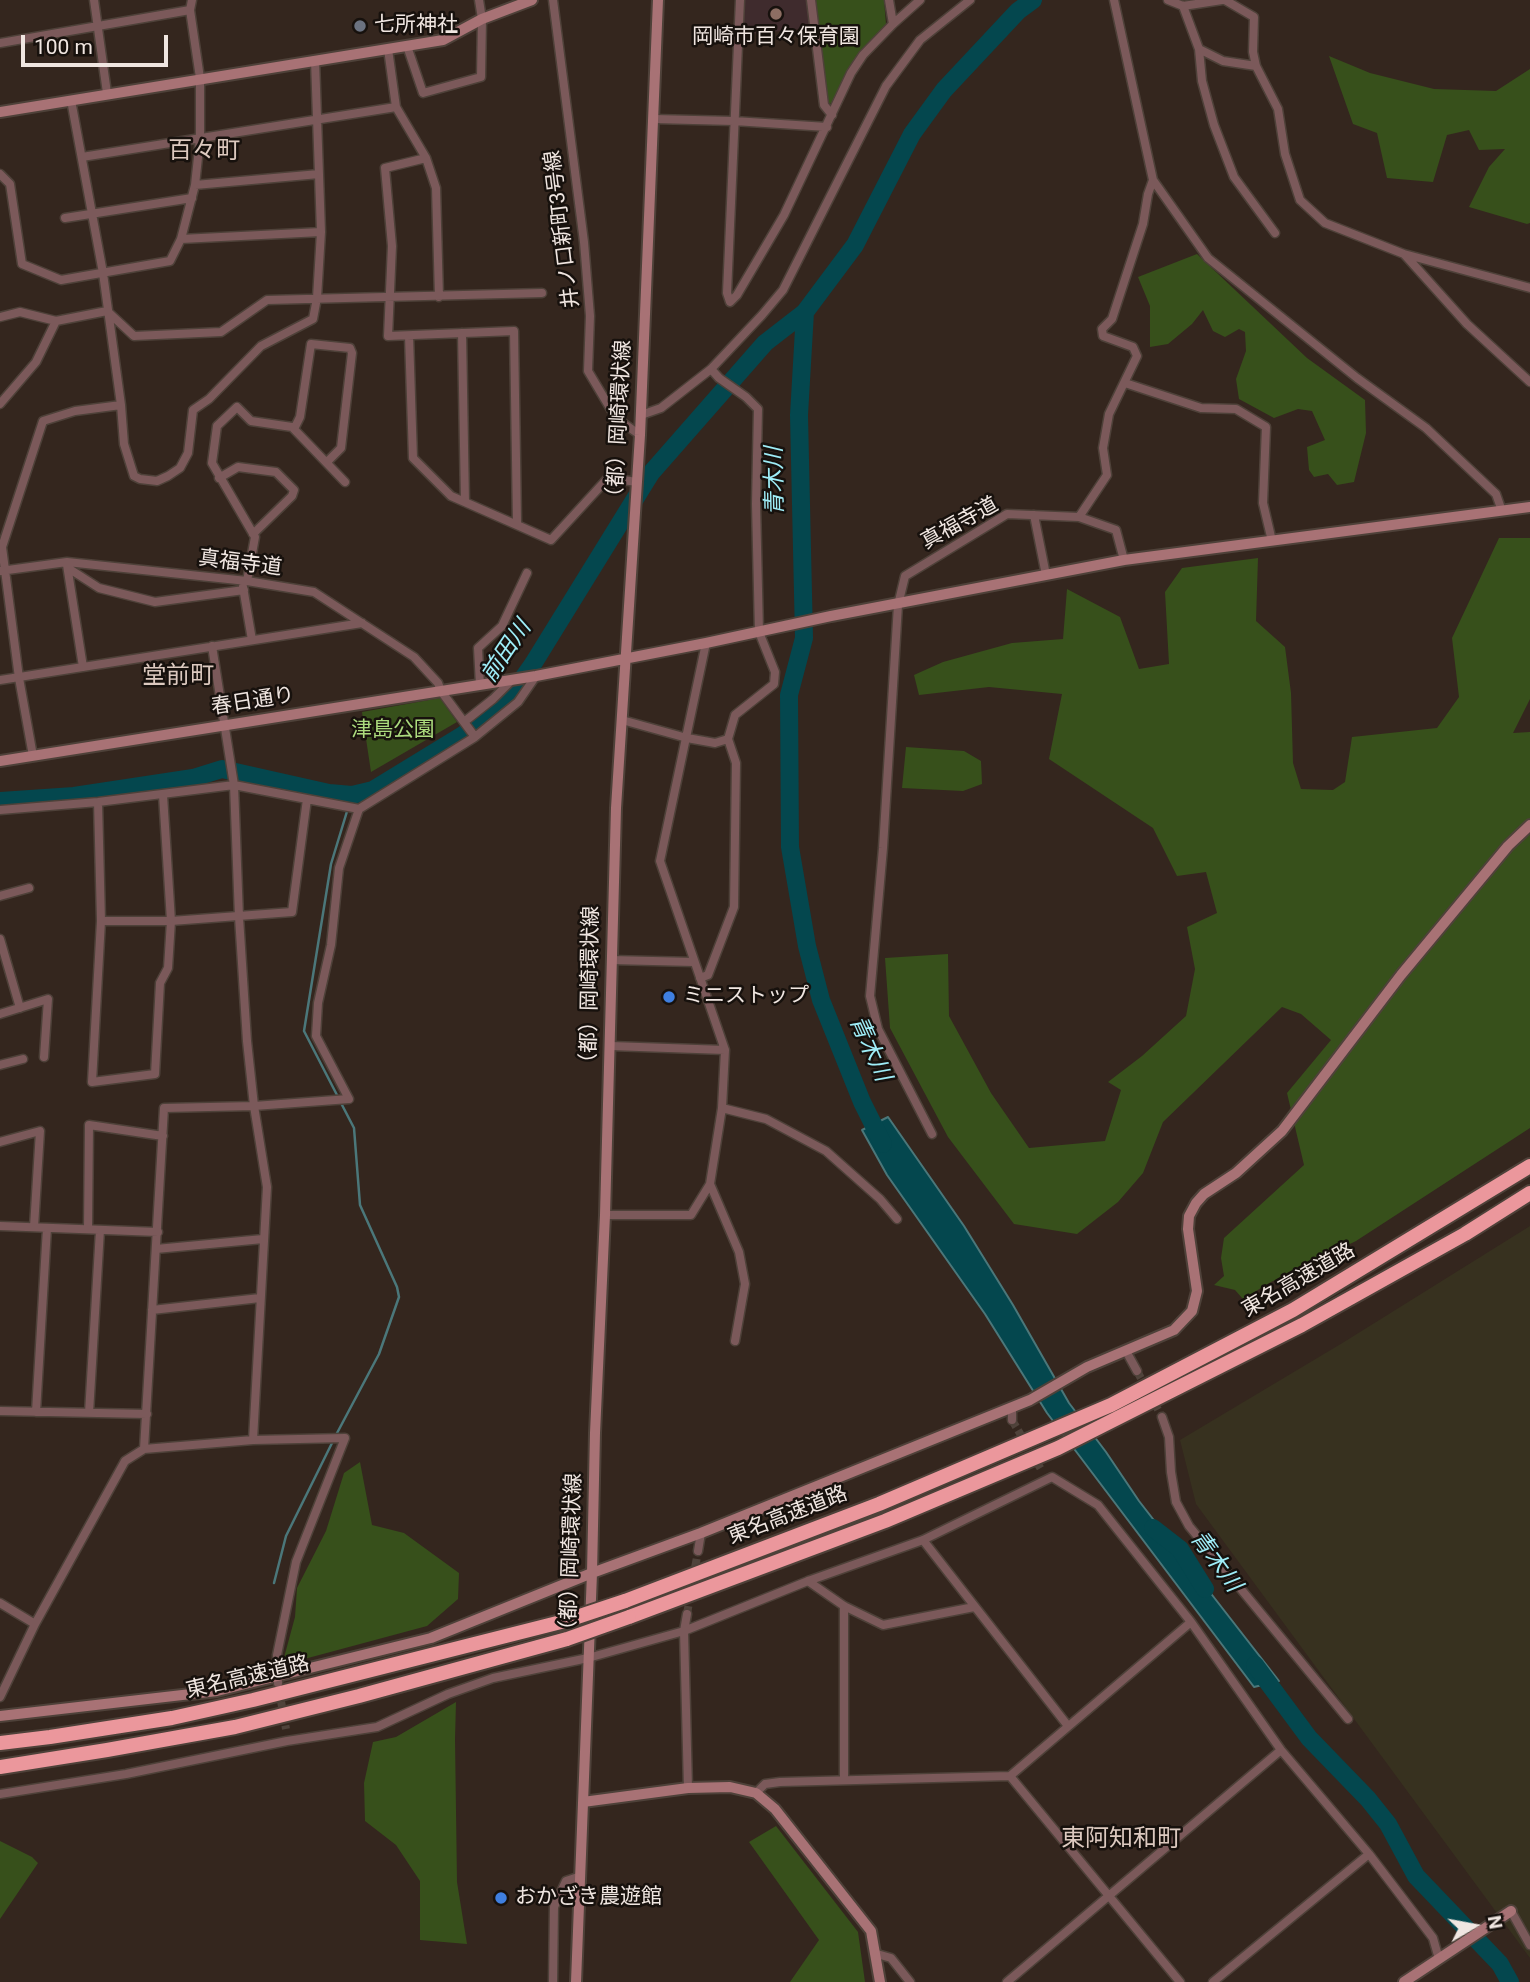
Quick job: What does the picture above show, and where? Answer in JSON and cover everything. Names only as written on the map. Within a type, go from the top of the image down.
[{"type":"highway","name":"東名高速道路","points":[[0,1743],[172,1718],[265,1697],[565,1621],[625,1601],[879,1504],[1111,1405],[1293,1310],[1530,1166]]},
{"type":"highway","name":"東名高速道路","points":[[0,1767],[107,1751],[235,1727],[567,1639],[885,1521],[1058,1448],[1122,1417],[1403,1270],[1530,1193]]},
{"type":"street","points":[[94,0],[107,93]]},
{"type":"street","points":[[0,174],[10,184],[22,264],[61,280],[170,261],[181,239],[195,186],[200,139],[200,78],[190,10],[192,0]]},
{"type":"street","points":[[407,46],[424,93],[481,77],[482,19],[479,0]]},
{"type":"street","points":[[0,112],[443,40],[482,19],[532,0]]},
{"type":"street","name":"井ノ口新町3号線","points":[[553,0],[584,242],[590,316],[588,371],[616,418],[640,435]]},
{"type":"street","name":"（都）岡崎環状線","points":[[576,1982],[605,1215],[606,1118],[611,1046],[615,808],[640,435],[658,0]]},
{"type":"street","points":[[740,0],[727,293],[730,302],[737,295],[784,215],[857,64],[892,24],[920,0]]},
{"type":"street","points":[[811,0],[824,105],[832,115]]},
{"type":"street","points":[[889,0],[892,24]]},
{"type":"street","points":[[641,415],[661,408],[711,369],[783,290],[886,86],[920,40],[970,0]]},
{"type":"street","points":[[1114,0],[1153,180],[1208,258],[1357,378],[1426,428],[1496,494],[1502,511]]},
{"type":"street","points":[[1168,0],[1183,6],[1223,0],[1254,16],[1253,52],[1256,66],[1278,109],[1285,154],[1300,200],[1325,223],[1404,254],[1530,288]]},
{"type":"street","points":[[1183,6],[1199,49],[1202,81],[1214,125],[1234,177],[1275,233]]},
{"type":"street","points":[[0,43],[190,10]]},
{"type":"street","points":[[388,49],[396,107],[426,158],[436,188],[439,297]]},
{"type":"street","points":[[1199,49],[1223,61],[1256,66]]},
{"type":"street","points":[[71,100],[103,273],[124,444],[134,476],[157,481],[180,468],[188,453],[193,410],[209,399],[261,346],[313,319],[321,232],[315,60]]},
{"type":"street","points":[[82,157],[396,107]]},
{"type":"street","points":[[654,119],[827,127]]},
{"type":"street","points":[[426,158],[385,168],[392,246],[388,337],[514,331],[517,523]]},
{"type":"street","points":[[195,186],[319,174]]},
{"type":"street","points":[[1079,517],[1107,475],[1103,448],[1109,414],[1137,356],[1133,347],[1103,336],[1102,329],[1112,319],[1143,224],[1153,180]]},
{"type":"street","points":[[65,218],[192,198]]},
{"type":"street","points":[[181,239],[321,232]]},
{"type":"street","points":[[1404,254],[1467,324],[1530,382]]},
{"type":"street","points":[[107,311],[134,336],[222,332],[267,300],[542,293]]},
{"type":"street","points":[[0,317],[20,312],[56,321],[107,311]]},
{"type":"street","points":[[0,404],[36,362],[56,321]]},
{"type":"street","points":[[462,333],[465,502]]},
{"type":"street","points":[[410,336],[413,458],[452,496],[551,540],[608,478],[637,482]]},
{"type":"street","points":[[294,429],[300,417],[311,344],[350,348],[352,353],[341,448],[327,463]]},
{"type":"street","points":[[700,978],[708,975],[734,906],[736,763],[728,739],[736,715],[774,684],[775,672],[760,631],[755,504],[758,409],[711,369]]},
{"type":"street","points":[[1125,383],[1201,408],[1236,410],[1266,427],[1263,503],[1272,541]]},
{"type":"street","points":[[33,756],[2,570],[2,547],[43,421],[75,411],[121,405]]},
{"type":"street","points":[[252,640],[244,584],[255,540],[212,463],[215,429],[235,408],[251,421],[294,429],[345,482]]},
{"type":"street","points":[[219,478],[238,467],[276,472],[293,491],[292,496],[253,534]]},
{"type":"street","points":[[144,1449],[164,1108],[254,1106],[349,1099],[316,1035],[318,1003],[331,944],[339,868],[359,809],[475,737],[518,702],[537,676],[1124,560],[1530,507]]},
{"type":"street","name":"真福寺道","points":[[932,1134],[878,1029],[870,996],[883,848],[898,605],[905,576],[1007,514],[1079,517],[1116,530],[1124,560]]},
{"type":"street","points":[[1034,515],[1046,575]]},
{"type":"street","points":[[67,565],[99,588],[155,602],[244,584]]},
{"type":"street","points":[[67,565],[83,667]]},
{"type":"street","name":"真福寺道","points":[[2,570],[67,565],[314,592],[414,657],[438,683],[475,737]]},
{"type":"street","points":[[480,685],[478,648],[502,626],[527,573]]},
{"type":"street","points":[[0,680],[362,622]]},
{"type":"street","points":[[605,1215],[691,1215],[710,1184],[722,1108],[725,1050],[660,861],[706,643]]},
{"type":"street","points":[[212,646],[234,785],[239,917],[254,1106],[267,1187],[262,1239],[253,1440]]},
{"type":"street","name":"春日通り","points":[[0,761],[537,676]]},
{"type":"street","points":[[464,722],[512,680]]},
{"type":"street","points":[[622,720],[687,738],[715,743],[728,739]]},
{"type":"street","points":[[0,810],[98,802],[234,785],[359,809]]},
{"type":"street","points":[[98,802],[101,921],[92,1082],[155,1074],[160,984],[168,968],[171,921],[163,795]]},
{"type":"street","points":[[101,921],[171,921],[292,912],[307,799]]},
{"type":"street","points":[[0,1716],[217,1691],[278,1679],[431,1638],[592,1573],[701,1533],[1030,1400],[1087,1367],[1174,1330],[1192,1311],[1197,1291],[1188,1229],[1189,1216],[1196,1203],[1282,1131],[1401,975],[1508,846],[1530,825]]},
{"type":"street","points":[[0,896],[29,888]]},
{"type":"street","points":[[0,939],[20,1008]]},
{"type":"street","points":[[611,960],[694,962]]},
{"type":"street","points":[[0,1014],[48,999],[44,1057]]},
{"type":"street","points":[[611,1046],[725,1050]]},
{"type":"street","points":[[0,1065],[23,1059]]},
{"type":"street","points":[[722,1108],[766,1119],[826,1151],[880,1199],[897,1219]]},
{"type":"street","points":[[88,1229],[89,1125],[163,1136]]},
{"type":"street","points":[[0,1142],[40,1131],[34,1227]]},
{"type":"street","points":[[710,1184],[739,1252],[745,1284],[735,1341]]},
{"type":"street","points":[[0,1226],[158,1232]]},
{"type":"street","points":[[36,1412],[47,1228]]},
{"type":"street","points":[[89,1413],[100,1230]]},
{"type":"street","points":[[156,1249],[262,1239]]},
{"type":"street","points":[[152,1310],[260,1298]]},
{"type":"street","points":[[1126,1351],[1137,1371]]},
{"type":"street","points":[[1012,1407],[1012,1420]]},
{"type":"street","points":[[0,1411],[147,1415]]},
{"type":"street","points":[[1162,1417],[1170,1437],[1171,1472],[1176,1502],[1189,1526],[1348,1719]]},
{"type":"street","points":[[0,1696],[35,1624],[125,1461],[144,1449],[253,1440],[345,1438],[296,1562],[277,1655],[278,1679]]},
{"type":"street","points":[[1042,1471],[1098,1505],[1191,1622],[1281,1750],[1369,1854],[1433,1938],[1441,1958]]},
{"type":"street","points":[[0,1794],[126,1774],[287,1741],[377,1727],[448,1693],[493,1678],[589,1658],[684,1631],[807,1581],[923,1540],[1052,1477]]},
{"type":"street","points":[[698,1551],[701,1533]]},
{"type":"street","points":[[923,1540],[1068,1726]]},
{"type":"street","points":[[807,1581],[844,1606],[883,1625],[974,1607]]},
{"type":"street","points":[[0,1603],[35,1624]]},
{"type":"street","points":[[844,1606],[844,1779]]},
{"type":"street","points":[[687,1614],[684,1631],[688,1788]]},
{"type":"street","points":[[756,1793],[765,1784],[844,1779],[1010,1776],[1191,1622]]},
{"type":"street","points":[[286,1730],[287,1741]]},
{"type":"street","points":[[1007,1982],[1281,1750]]},
{"type":"street","points":[[1010,1776],[1180,1982]]},
{"type":"street","points":[[583,1802],[688,1788],[730,1787],[756,1793],[775,1809],[871,1931],[880,1982]]},
{"type":"street","points":[[1213,1982],[1369,1854]]},
{"type":"street","points":[[553,1982],[554,1907],[566,1881],[581,1876]]},
{"type":"street","points":[[1404,1982],[1511,1911],[1530,1945]]},
{"type":"street","points":[[877,1954],[891,1958],[909,1982]]},
{"type":"shaded area","name":"岡崎市百々保育園","points":[[743,0],[808,0],[812,28],[741,35]]},
{"type":"shaded area","points":[[1530,1226],[1530,1958],[1196,1504],[1180,1440]]},
{"type":"green space","points":[[815,0],[884,0],[886,24],[850,66],[833,104],[828,103]]},
{"type":"green space","points":[[1329,56],[1370,73],[1434,89],[1496,91],[1530,69],[1530,223],[1469,207],[1489,167],[1505,149],[1479,150],[1469,130],[1447,135],[1433,182],[1387,178],[1377,133],[1353,124]]},
{"type":"green space","points":[[1197,254],[1307,358],[1365,400],[1366,433],[1354,482],[1337,485],[1328,474],[1314,477],[1309,470],[1307,447],[1325,440],[1312,411],[1298,409],[1274,418],[1239,399],[1236,379],[1246,351],[1245,332],[1239,329],[1225,337],[1213,331],[1203,310],[1192,324],[1168,344],[1150,347],[1150,306],[1138,277]]},
{"type":"green space","points":[[1499,538],[1530,538],[1530,699],[1513,733],[1530,732],[1530,1128],[1356,1241],[1271,1282],[1243,1299],[1235,1290],[1214,1285],[1224,1276],[1221,1258],[1224,1238],[1304,1165],[1287,1093],[1331,1040],[1301,1014],[1282,1007],[1163,1122],[1143,1173],[1118,1202],[1077,1234],[1014,1224],[948,1137],[890,1028],[885,958],[948,954],[949,1016],[991,1093],[1029,1148],[1105,1141],[1121,1090],[1108,1082],[1142,1056],[1186,1016],[1195,969],[1187,927],[1217,913],[1206,872],[1177,876],[1153,828],[1049,759],[1062,694],[989,687],[919,695],[914,675],[943,662],[1012,643],[1063,639],[1067,589],[1120,617],[1139,669],[1169,664],[1165,592],[1182,568],[1258,558],[1256,621],[1285,647],[1291,693],[1293,763],[1301,789],[1333,790],[1345,782],[1352,737],[1437,728],[1459,697],[1452,638]]},
{"type":"green space","name":"津島公園","points":[[440,698],[457,722],[371,772],[362,712]]},
{"type":"green space","points":[[906,747],[964,751],[981,761],[982,784],[963,791],[902,788]]},
{"type":"green space","points":[[360,1462],[372,1525],[404,1533],[459,1573],[458,1599],[427,1626],[282,1665],[295,1617],[297,1588],[326,1531],[344,1473]]},
{"type":"green space","points":[[456,1702],[457,1882],[467,1944],[420,1940],[420,1881],[396,1845],[365,1821],[364,1783],[373,1742],[396,1737]]},
{"type":"green space","points":[[776,1826],[858,1932],[865,1982],[790,1982],[819,1940],[749,1842]]},
{"type":"green space","points":[[0,1841],[32,1857],[38,1863],[0,1919]]},
{"type":"water","points":[[888,1117],[964,1226],[1069,1403],[1139,1501],[1279,1681],[1254,1687],[1047,1413],[985,1314],[887,1175],[862,1130]]},
{"type":"waterway","name":"青木川","points":[[883,1144],[862,1102],[821,1000],[807,946],[790,847],[789,695],[804,638],[799,415],[805,312],[855,245],[912,134],[944,90],[1018,11],[1033,0]]},
{"type":"waterway","name":"前田川","points":[[0,801],[74,796],[193,778],[222,769],[329,793],[352,795],[373,790],[463,735],[509,698],[533,664],[651,473],[765,343],[805,312]]},
{"type":"waterway","points":[[338,1097],[304,1031],[331,864],[352,795]]},
{"type":"waterway","points":[[336,1435],[379,1354],[399,1297],[360,1205],[354,1128],[341,1103]]},
{"type":"waterway","points":[[274,1583],[286,1536],[333,1441]]},
{"type":"waterway","name":"青木川","points":[[1153,1528],[1180,1549],[1205,1589]]},
{"type":"waterway","name":"青木川","points":[[1255,1665],[1309,1738],[1368,1799],[1388,1824],[1416,1876],[1500,1964],[1510,1982]]},
{"type":"tunnel","points":[[1137,1371],[1162,1417]]},
{"type":"tunnel","points":[[1012,1420],[1042,1471]]},
{"type":"tunnel","points":[[687,1614],[698,1551]]},
{"type":"tunnel","points":[[279,1690],[286,1729]]},
{"type":"place","name":"岡崎市百々保育園","points":[[776,14]]},
{"type":"place","name":"七所神社","points":[[360,26]]},
{"type":"place","name":"ミニストップ","points":[[669,997]]},
{"type":"place","name":"おかざき農遊館","points":[[501,1898]]},
{"type":"district","name":"百々町","points":[[204,152]]},
{"type":"district","name":"堂前町","points":[[178,677]]},
{"type":"district","name":"東阿知和町","points":[[1121,1840]]}]
